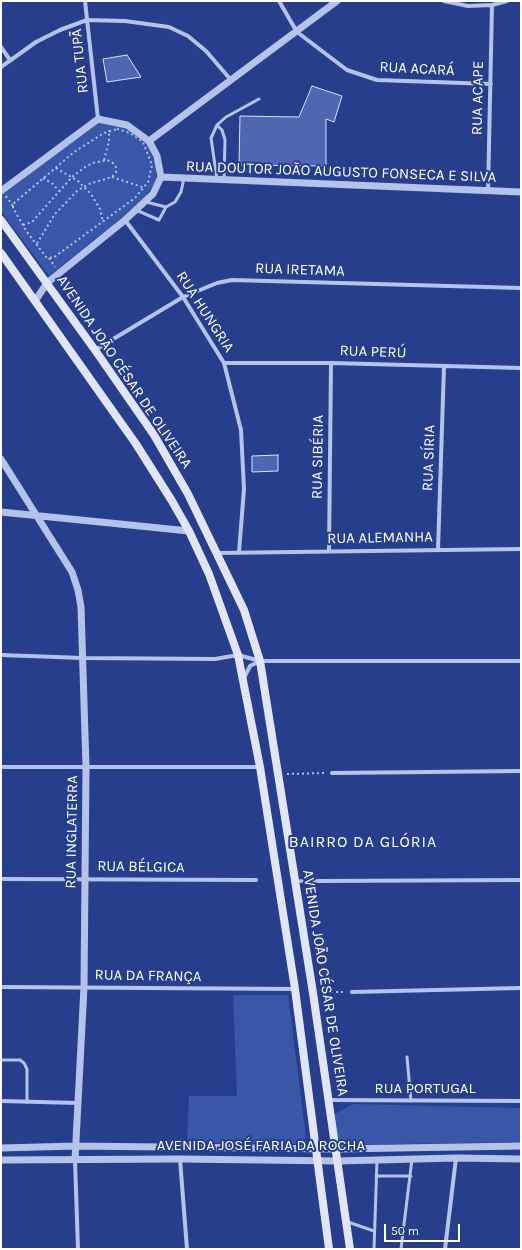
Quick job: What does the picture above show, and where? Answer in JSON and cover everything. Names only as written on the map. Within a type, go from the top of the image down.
[{"type":"main road","name":"AVENIDA JOÃO CÉSAR DE OLIVEIRA","points":[[1,220],[95,350],[154,435],[188,494],[218,553],[244,610],[260,661],[313,993],[350,1249]]},
{"type":"main road","name":"AVENIDA JOÃO CÉSAR DE OLIVEIRA","points":[[1,253],[136,444],[189,530],[209,574],[238,655],[260,767],[295,989],[319,1161],[329,1249]]},
{"type":"street","name":"RUA TUPÃ","points":[[85,1],[98,119]]},
{"type":"street","name":"RUA ACARÁ","points":[[279,1],[297,32],[347,70],[377,80],[491,84]]},
{"type":"street","points":[[149,141],[337,1]]},
{"type":"street","points":[[444,1],[468,6],[492,5],[507,1]]},
{"type":"street","name":"RUA ACAPE","points":[[488,192],[492,5]]},
{"type":"street","points":[[1,67],[36,42],[60,30],[87,20],[125,21],[169,27],[188,36],[206,51],[232,80]]},
{"type":"street","points":[[1,47],[10,60]]},
{"type":"street","points":[[2,191],[98,119],[127,125],[149,141],[157,156],[161,177],[153,194],[125,220],[46,282],[36,301]]},
{"type":"street","name":"RUA DOUTOR JOÃO AUGUSTO FONSECA E SILVA","points":[[161,177],[488,192],[521,192]]},
{"type":"street","name":"RUA HUNGRIA","points":[[125,220],[183,297],[224,363],[241,430],[244,489],[239,552]]},
{"type":"street","name":"RUA IRETAMA","points":[[95,350],[183,297],[217,283],[232,280],[521,288]]},
{"type":"street","name":"RUA PERÚ","points":[[224,363],[331,363],[521,368]]},
{"type":"street","name":"RUA SIBÉRIA","points":[[329,551],[331,363]]},
{"type":"street","name":"RUA SÍRIA","points":[[438,550],[444,366]]},
{"type":"street","name":"RUA INGLATERRA","points":[[1,459],[72,572],[78,590],[81,607],[86,767],[84,987],[75,1160]]},
{"type":"street","points":[[1,512],[189,530]]},
{"type":"street","name":"RUA ALEMANHA","points":[[239,552],[521,549]]},
{"type":"street","points":[[218,553],[239,552]]},
{"type":"street","points":[[1,655],[83,658],[215,659],[238,655],[260,661],[521,661]]},
{"type":"street","points":[[242,681],[250,666],[260,661]]},
{"type":"street","points":[[1,767],[260,767]]},
{"type":"street","points":[[332,773],[521,771]]},
{"type":"street","name":"RUA BÉLGICA","points":[[1,879],[84,878],[256,880]]},
{"type":"street","points":[[294,881],[521,880]]},
{"type":"street","name":"RUA DA FRANÇA","points":[[1,988],[84,987],[295,989]]},
{"type":"street","points":[[352,992],[521,988]]},
{"type":"street","name":"RUA PORTUGAL","points":[[329,1100],[521,1101]]},
{"type":"street","points":[[1,1101],[78,1103]]},
{"type":"street","name":"AVENIDA JOSÉ FARIA DA ROCHA","points":[[1,1148],[76,1146],[336,1149],[521,1146]]},
{"type":"street","points":[[445,1249],[456,1158]]},
{"type":"street","name":"AVENIDA JOSÉ FARIA DA ROCHA","points":[[1,1160],[180,1159],[338,1161],[456,1158],[521,1159]]},
{"type":"street","points":[[180,1159],[187,1249]]},
{"type":"street","points":[[75,1160],[78,1249]]},
{"type":"lane","points":[[220,180],[211,138],[217,125],[258,99]]},
{"type":"lane","points":[[217,125],[222,130],[225,140],[220,180]]},
{"type":"lane","points":[[136,210],[158,220],[166,207],[176,202],[181,192],[184,178]]},
{"type":"lane","points":[[145,201],[166,207]]},
{"type":"lane","points":[[407,1057],[411,1100]]},
{"type":"lane","points":[[1,1060],[20,1060],[24,1063],[27,1069],[27,1102]]},
{"type":"lane","points":[[374,1249],[377,1159]]},
{"type":"lane","points":[[402,1249],[412,1159]]},
{"type":"lane","points":[[376,1176],[411,1176]]},
{"type":"lane","points":[[347,1222],[374,1230]]},
{"type":"path","points":[[2,191],[36,245],[46,257],[53,258],[134,198],[145,188],[151,176],[152,164],[143,142],[130,133],[117,129],[109,130],[80,148],[15,200],[13,207]]},
{"type":"path","points":[[104,160],[109,141],[109,130]]},
{"type":"path","points":[[23,225],[32,222],[72,177],[93,163],[104,160],[112,162],[116,167],[116,172],[112,177],[84,186],[77,191],[55,214],[36,245]]},
{"type":"path","points":[[56,168],[84,186],[100,209],[102,222]]},
{"type":"path","points":[[112,177],[145,188]]},
{"type":"path","points":[[43,178],[53,184],[59,191]]},
{"type":"path","points":[[278,774],[332,773]]},
{"type":"path","points":[[313,993],[352,992]]},
{"type":"shaded area","points":[[98,121],[126,127],[146,141],[157,166],[156,182],[143,200],[49,276],[1,211],[1,196]]},
{"type":"shaded area","points":[[233,995],[288,995],[306,1137],[299,1144],[187,1142],[189,1096],[237,1096]]},
{"type":"shaded area","points":[[353,1104],[521,1108],[521,1142],[338,1145],[333,1115]]},
{"type":"building","points":[[127,55],[141,77],[107,82],[103,59]]},
{"type":"building","points":[[312,86],[342,96],[334,122],[326,119],[326,166],[239,165],[240,116],[299,117]]},
{"type":"building","points":[[278,455],[278,471],[252,472],[252,456]]},
{"type":"district","name":"BAIRRO DA GLÓRIA","points":[[363,842]]}]
